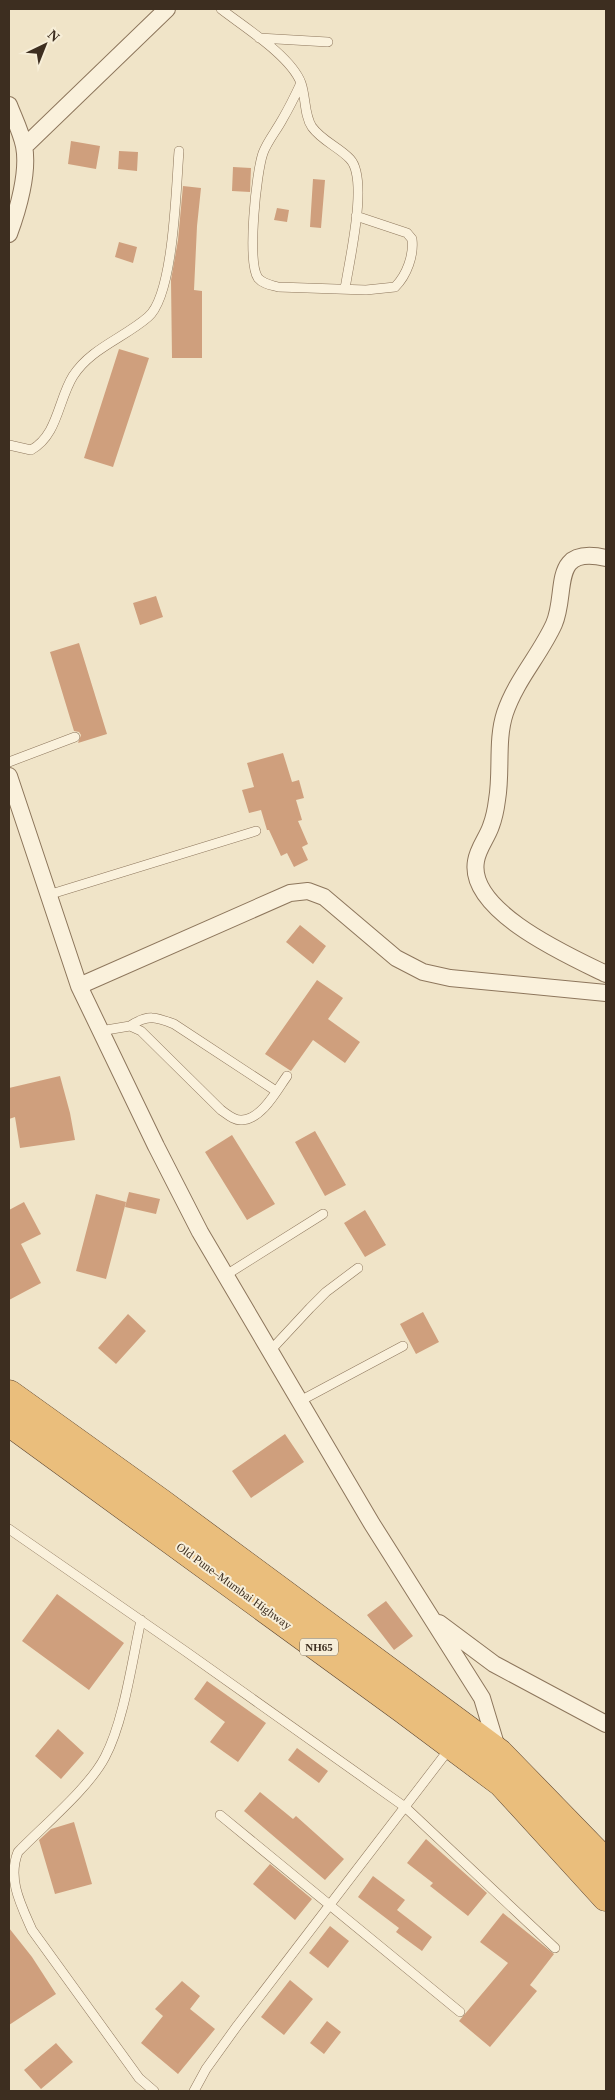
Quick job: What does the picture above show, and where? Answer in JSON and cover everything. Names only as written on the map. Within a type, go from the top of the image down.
[{"type":"highway","name":"Old Pune–Mumbai Highway","points":[[9,1394],[161,1503],[499,1753],[606,1863]]},
{"type":"highway","name":"Old Pune–Mumbai Highway","points":[[9,1422],[502,1783],[606,1897]]},
{"type":"street","points":[[24,147],[167,9]]},
{"type":"street","points":[[9,105],[24,147],[22,194],[9,234]]},
{"type":"street","points":[[606,558],[598,556],[576,558],[568,564],[562,576],[560,603],[554,623],[515,687],[504,716],[497,799],[492,826],[476,860],[476,878],[493,904],[529,932],[606,974]]},
{"type":"street","points":[[9,776],[79,986],[156,1146],[200,1232],[372,1524],[482,1698],[499,1753],[502,1783]]},
{"type":"street","points":[[79,986],[290,893],[308,891],[324,897],[396,958],[423,972],[459,979],[606,993]]},
{"type":"street","points":[[431,1617],[494,1664],[606,1724]]},
{"type":"lane","points":[[221,9],[259,38],[292,67],[301,83],[307,115],[312,127],[322,138],[351,160],[357,170],[359,187],[345,289]]},
{"type":"lane","points":[[259,38],[328,42]]},
{"type":"lane","points":[[301,83],[290,107],[264,152],[258,170],[253,250],[254,269],[259,279],[267,284],[278,287],[345,289],[384,289],[395,287],[406,272],[412,239],[407,233],[356,216]]},
{"type":"lane","points":[[9,446],[31,450],[41,444],[48,435],[73,376],[88,358],[149,316],[157,306],[169,258],[179,151]]},
{"type":"lane","points":[[9,762],[75,737]]},
{"type":"lane","points":[[48,895],[256,831]]},
{"type":"lane","points":[[100,1031],[130,1026],[140,1019],[149,1017],[159,1018],[174,1024],[276,1091]]},
{"type":"lane","points":[[130,1026],[141,1032],[220,1110],[232,1118],[242,1120],[253,1117],[287,1076]]},
{"type":"lane","points":[[226,1275],[323,1214]]},
{"type":"lane","points":[[270,1351],[321,1297],[358,1268]]},
{"type":"lane","points":[[300,1402],[403,1346]]},
{"type":"lane","points":[[9,1528],[405,1808],[555,1948]]},
{"type":"lane","points":[[141,1620],[118,1725],[106,1755],[88,1780],[18,1852],[13,1864],[14,1881],[20,1904],[32,1930],[138,2078],[154,2091]]},
{"type":"lane","points":[[194,2091],[206,2069],[452,1746]]},
{"type":"lane","points":[[220,1815],[460,2012]]},
{"type":"building","points":[[71,141],[100,146],[96,169],[68,164]]},
{"type":"building","points":[[119,151],[138,152],[137,171],[118,169]]},
{"type":"building","points":[[233,167],[251,168],[250,192],[232,191]]},
{"type":"building","points":[[313,179],[325,180],[321,228],[310,227]]},
{"type":"building","points":[[183,186],[201,188],[194,290],[202,291],[202,358],[172,358],[171,280],[178,240]]},
{"type":"building","points":[[277,208],[289,210],[287,222],[274,220]]},
{"type":"building","points":[[119,242],[137,247],[133,263],[115,257]]},
{"type":"building","points":[[119,349],[149,358],[113,467],[84,458]]},
{"type":"building","points":[[156,596],[163,617],[140,625],[133,603]]},
{"type":"building","points":[[79,643],[107,734],[78,743],[81,735],[79,732],[74,731],[50,652]]},
{"type":"building","points":[[283,753],[292,782],[299,780],[304,798],[296,800],[302,820],[298,821],[308,844],[302,847],[308,860],[294,867],[287,853],[281,856],[269,830],[267,830],[261,810],[249,813],[242,790],[254,787],[247,763]]},
{"type":"building","points":[[300,925],[326,946],[313,964],[286,942]]},
{"type":"building","points":[[317,980],[343,998],[328,1019],[360,1042],[345,1063],[313,1040],[291,1071],[265,1054]]},
{"type":"building","points":[[60,1076],[75,1140],[20,1148],[15,1117],[9,1119],[9,1088]]},
{"type":"building","points":[[315,1131],[346,1185],[325,1196],[295,1142]]},
{"type":"building","points":[[232,1135],[275,1204],[247,1220],[205,1152]]},
{"type":"building","points":[[129,1192],[160,1199],[156,1214],[125,1207]]},
{"type":"building","points":[[96,1194],[126,1202],[106,1279],[76,1271]]},
{"type":"building","points":[[24,1202],[41,1234],[21,1244],[41,1283],[9,1300],[9,1210]]},
{"type":"building","points":[[365,1210],[386,1245],[365,1257],[344,1223]]},
{"type":"building","points":[[423,1312],[439,1342],[416,1354],[400,1324]]},
{"type":"building","points":[[128,1314],[146,1331],[116,1364],[98,1348]]},
{"type":"building","points":[[285,1434],[304,1462],[251,1498],[232,1471]]},
{"type":"building","points":[[57,1594],[124,1643],[89,1690],[22,1641]]},
{"type":"building","points":[[386,1601],[413,1636],[394,1650],[367,1615]]},
{"type":"building","points":[[207,1681],[266,1723],[238,1762],[210,1742],[225,1722],[194,1699]]},
{"type":"building","points":[[58,1729],[84,1753],[61,1779],[35,1756]]},
{"type":"building","points":[[297,1748],[328,1771],[319,1783],[288,1760]]},
{"type":"building","points":[[260,1792],[293,1819],[296,1816],[344,1859],[325,1880],[244,1811]]},
{"type":"building","points":[[74,1822],[92,1884],[55,1894],[39,1840],[51,1829]]},
{"type":"building","points":[[426,1839],[487,1893],[468,1916],[430,1886],[433,1883],[407,1863]]},
{"type":"building","points":[[270,1864],[312,1899],[295,1920],[253,1884]]},
{"type":"building","points":[[373,1876],[405,1900],[397,1910],[432,1937],[422,1951],[396,1932],[399,1928],[358,1897]]},
{"type":"building","points":[[503,1913],[554,1954],[530,1985],[537,1991],[490,2047],[459,2021],[508,1963],[480,1942]]},
{"type":"building","points":[[330,1926],[349,1941],[328,1968],[309,1953]]},
{"type":"building","points":[[9,1928],[32,1957],[56,1994],[9,2025]]},
{"type":"building","points":[[290,1980],[313,1999],[284,2035],[261,2017]]},
{"type":"building","points":[[182,1981],[200,1996],[190,2009],[215,2029],[178,2074],[141,2043],[163,2016],[155,2009]]},
{"type":"building","points":[[327,2021],[341,2032],[324,2054],[310,2043]]},
{"type":"building","points":[[56,2043],[73,2062],[41,2089],[24,2070]]}]
